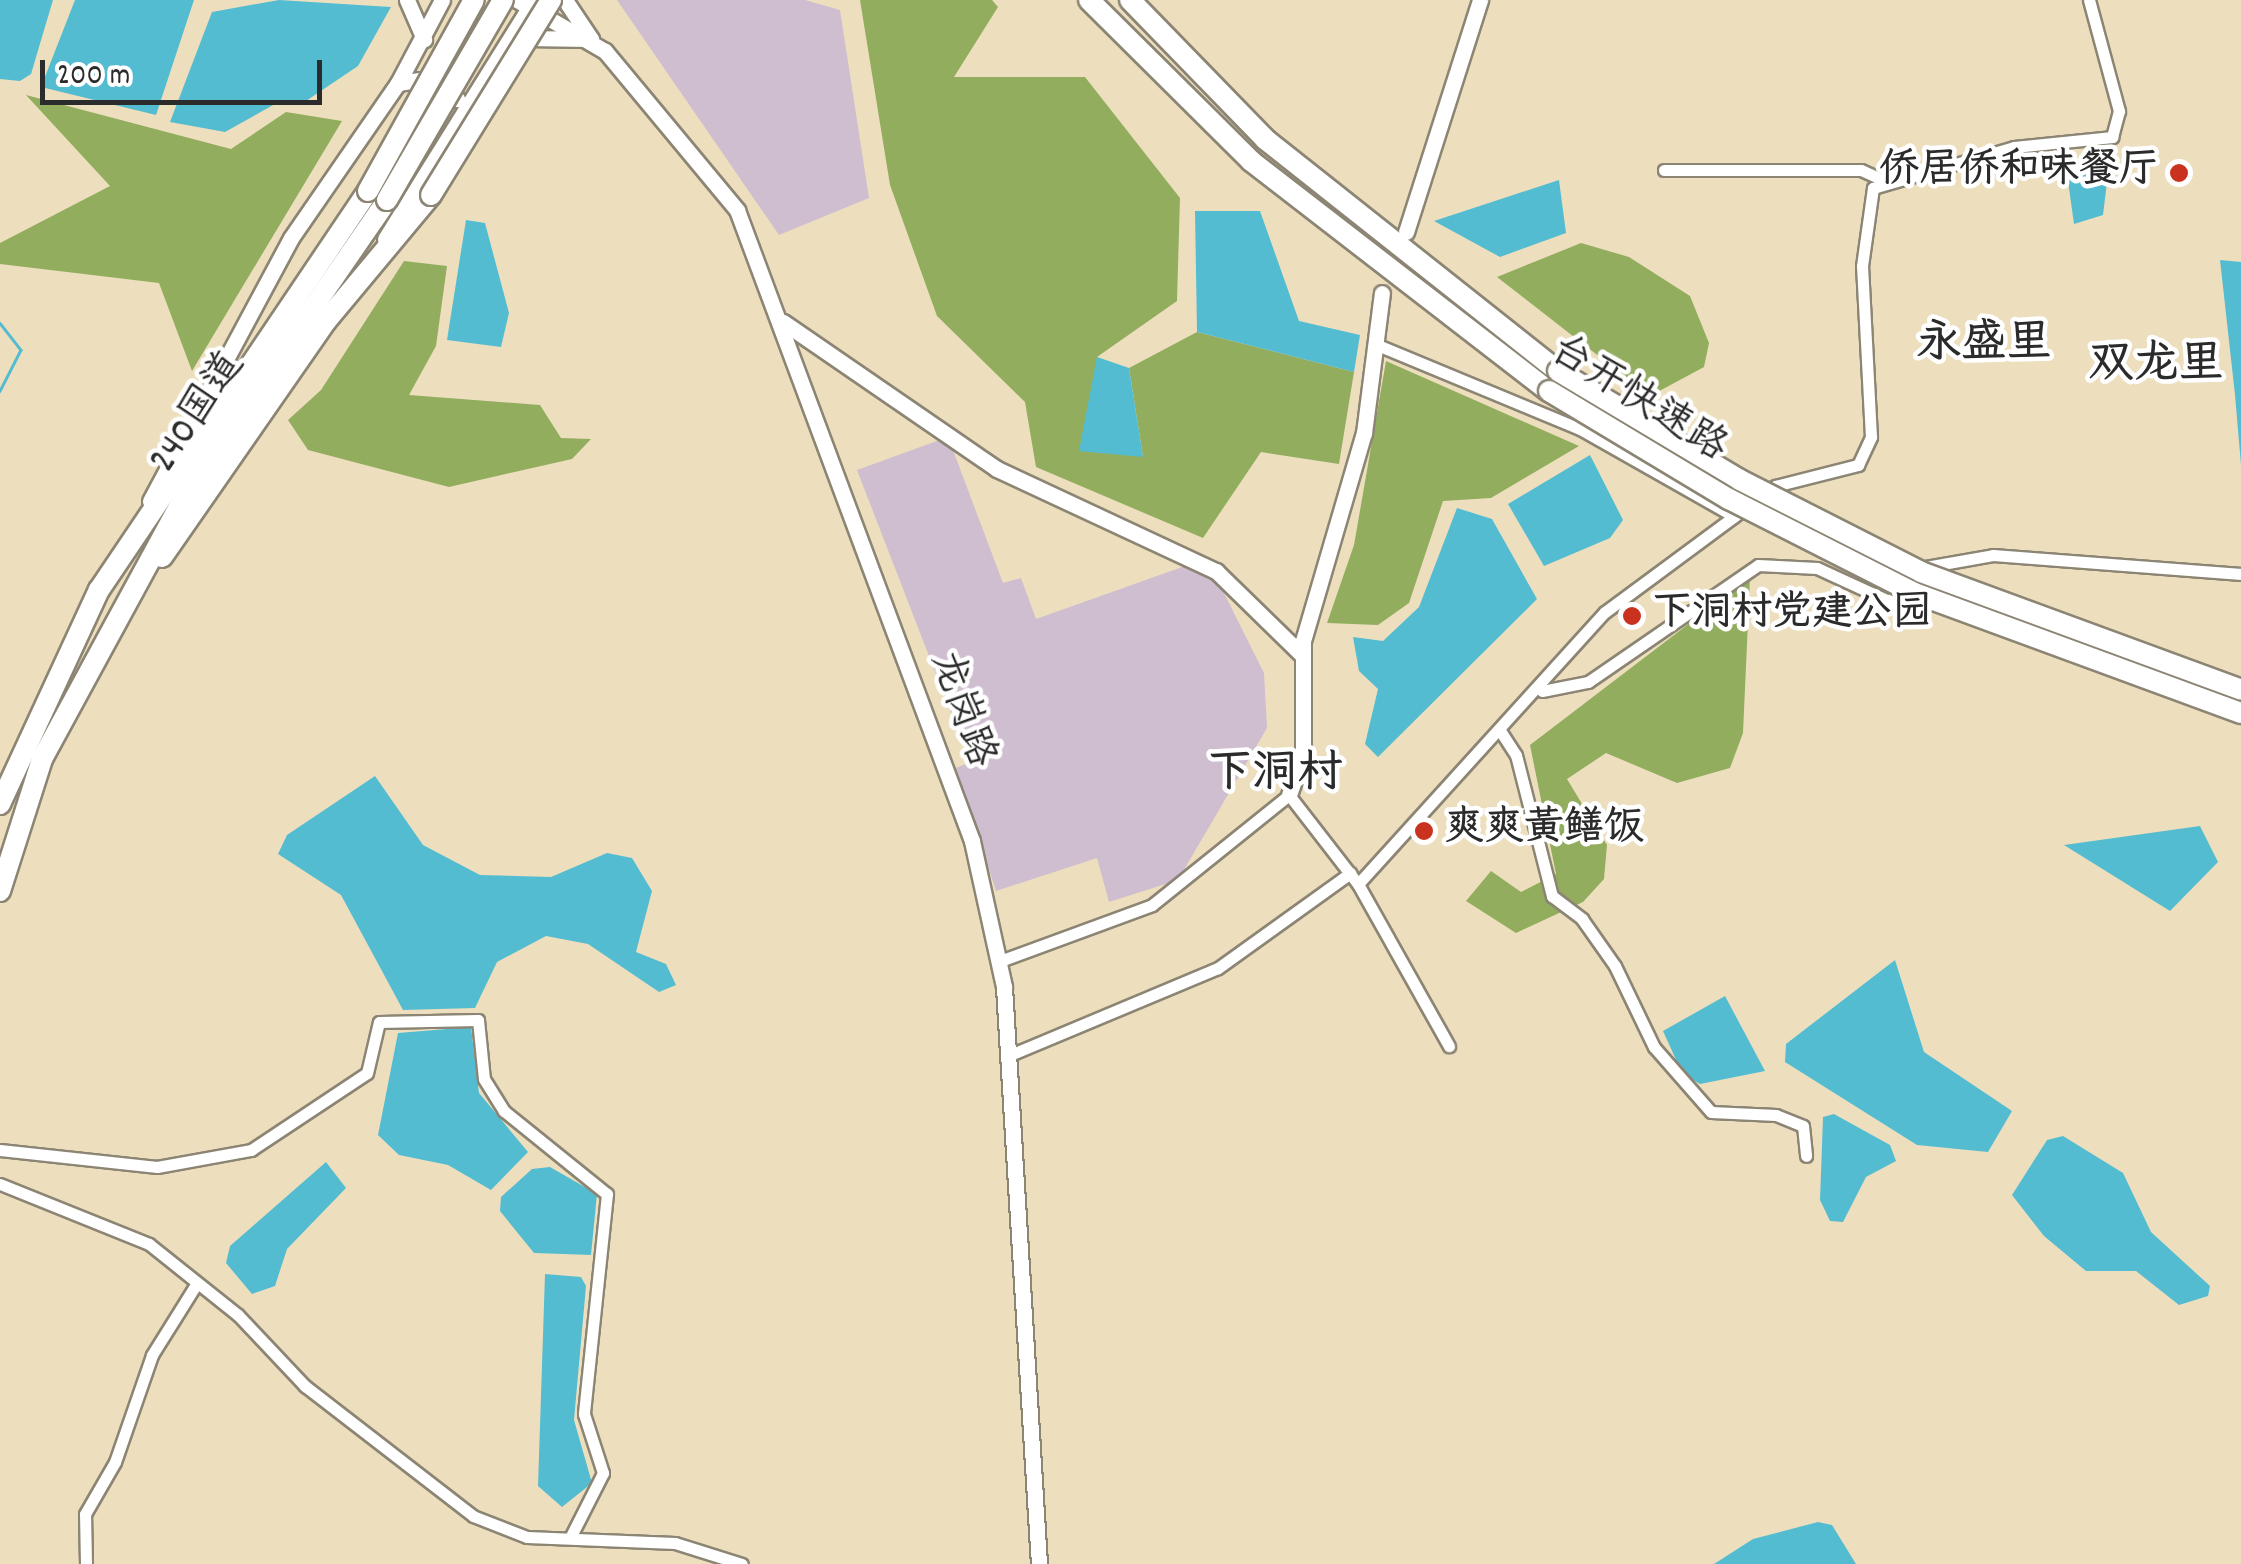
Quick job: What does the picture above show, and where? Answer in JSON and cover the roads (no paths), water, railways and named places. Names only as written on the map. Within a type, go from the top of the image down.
[{"type":"highway","name":"240国道","points":[[0,804],[133,538],[378,196],[474,0]]},
{"type":"highway","name":"240国道","points":[[0,890],[42,759],[190,486],[503,0]]},
{"type":"highway","name":"台开快速路","points":[[1089,0],[1251,161],[1549,391],[1694,480],[1912,592],[2241,712]]},
{"type":"highway","name":"台开快速路","points":[[1130,0],[1265,139],[1558,371],[1705,461],[1921,572],[2241,690]]},
{"type":"highway","points":[[134,589],[199,514],[372,259],[431,196],[533,1]]},
{"type":"main road","points":[[407,0],[424,38]]},
{"type":"main road","points":[[133,538],[193,408],[291,238],[398,83],[442,0]]},
{"type":"main road","points":[[566,0],[591,39]]},
{"type":"main road","points":[[1406,232],[1480,0]]},
{"type":"main road","points":[[372,259],[533,1]]},
{"type":"main road","name":"龙岗路","points":[[533,1],[591,39],[731,200],[782,322],[972,841],[1000,962],[1010,1054],[1040,1564]]},
{"type":"main road","points":[[507,44],[547,34],[591,39]]},
{"type":"main road","points":[[398,83],[445,88],[466,110]]},
{"type":"main road","points":[[1289,794],[1304,754],[1301,654],[1348,501],[1382,293]]},
{"type":"main road","points":[[782,322],[997,469],[1216,571],[1301,654]]},
{"type":"street","points":[[1664,170],[1860,170],[1881,179],[2014,147],[2112,137],[2119,111],[2089,0]]},
{"type":"street","points":[[1010,1054],[1218,968],[1354,879],[1542,691],[1606,612],[1779,484],[1848,472],[1867,452],[1863,231],[1881,179]]},
{"type":"street","points":[[1376,344],[1580,429],[1734,516]]},
{"type":"street","points":[[1542,691],[1588,682],[1753,566],[1832,573],[1930,559],[1993,555],[2241,574]]},
{"type":"street","points":[[1832,573],[1900,600],[1913,570],[1930,559]]},
{"type":"street","points":[[1501,732],[1516,755],[1552,896],[1596,940],[1654,1047],[1711,1112],[1773,1114],[1803,1126],[1806,1156]]},
{"type":"street","points":[[1000,962],[1152,904],[1289,794],[1354,879],[1449,1046]]},
{"type":"street","points":[[0,1150],[158,1167],[251,1150],[368,1073],[379,1022],[478,1020],[484,1078],[504,1112],[607,1194],[584,1414],[603,1474],[570,1538]]},
{"type":"street","points":[[0,1184],[114,1224],[197,1283],[305,1386],[473,1516],[526,1536],[675,1543],[742,1564]]},
{"type":"street","points":[[86,1564],[85,1514],[115,1462],[152,1355],[197,1283]]},
{"type":"water","points":[[0,0],[53,0],[31,74],[20,81],[0,79]]},
{"type":"water","points":[[75,0],[194,0],[156,115],[41,87]]},
{"type":"water","points":[[279,0],[391,7],[358,66],[303,103],[275,104],[225,132],[170,122],[212,12]]},
{"type":"water","points":[[2094,169],[2108,174],[2103,215],[2074,224],[2067,174]]},
{"type":"water","points":[[1559,180],[1566,233],[1500,257],[1434,221]]},
{"type":"water","points":[[1195,211],[1260,211],[1299,321],[1360,335],[1354,372],[1197,332]]},
{"type":"water","points":[[466,220],[485,223],[509,313],[501,347],[447,340]]},
{"type":"water","points":[[2220,260],[2241,262],[2241,465],[2235,395]]},
{"type":"water","points":[[1097,357],[1129,368],[1143,457],[1079,451]]},
{"type":"water","points":[[1590,455],[1623,520],[1610,538],[1544,566],[1508,504]]},
{"type":"water","points":[[1457,508],[1492,519],[1537,599],[1378,757],[1365,744],[1378,689],[1359,671],[1353,637],[1383,641],[1419,607]]},
{"type":"water","points":[[375,776],[423,845],[480,875],[551,877],[607,853],[632,858],[652,891],[636,952],[666,964],[676,985],[659,992],[588,944],[546,936],[497,962],[475,1008],[403,1010],[341,895],[278,854],[287,835]]},
{"type":"water","points":[[2200,826],[2218,862],[2170,911],[2064,845]]},
{"type":"water","points":[[1895,960],[1924,1052],[2012,1111],[1988,1152],[1917,1145],[1785,1062],[1786,1044]]},
{"type":"water","points":[[1725,996],[1765,1071],[1700,1084],[1682,1073],[1663,1031]]},
{"type":"water","points":[[471,1027],[479,1093],[528,1152],[491,1190],[448,1165],[399,1155],[378,1135],[398,1033]]},
{"type":"water","points":[[1834,1114],[1890,1145],[1896,1161],[1866,1177],[1843,1222],[1830,1221],[1820,1200],[1823,1117]]},
{"type":"water","points":[[2063,1136],[2123,1173],[2151,1232],[2210,1286],[2208,1296],[2179,1305],[2136,1271],[2086,1271],[2044,1236],[2012,1195],[2047,1140]]},
{"type":"water","points":[[326,1162],[346,1188],[287,1249],[275,1286],[252,1294],[226,1263],[230,1246]]},
{"type":"water","points":[[550,1167],[597,1194],[591,1255],[534,1253],[500,1211],[501,1197],[532,1169]]},
{"type":"water","points":[[545,1274],[581,1277],[586,1286],[574,1420],[592,1483],[562,1507],[538,1486]]},
{"type":"water","points":[[1818,1522],[1832,1525],[1856,1564],[1714,1564],[1753,1539]]},
{"type":"waterway","points":[[0,323],[21,350],[0,391]]},
{"type":"place","name":"侨居侨和味餐厅","points":[[2179,173]]},
{"type":"place","name":"下洞村党建公园","points":[[1632,616]]},
{"type":"place","name":"爽爽黄鳝饭","points":[[1424,831]]},
{"type":"district","name":"永盛里","points":[[1984,347]]},
{"type":"district","name":"双龙里","points":[[2156,368]]},
{"type":"district","name":"下洞村","points":[[1275,777]]}]
